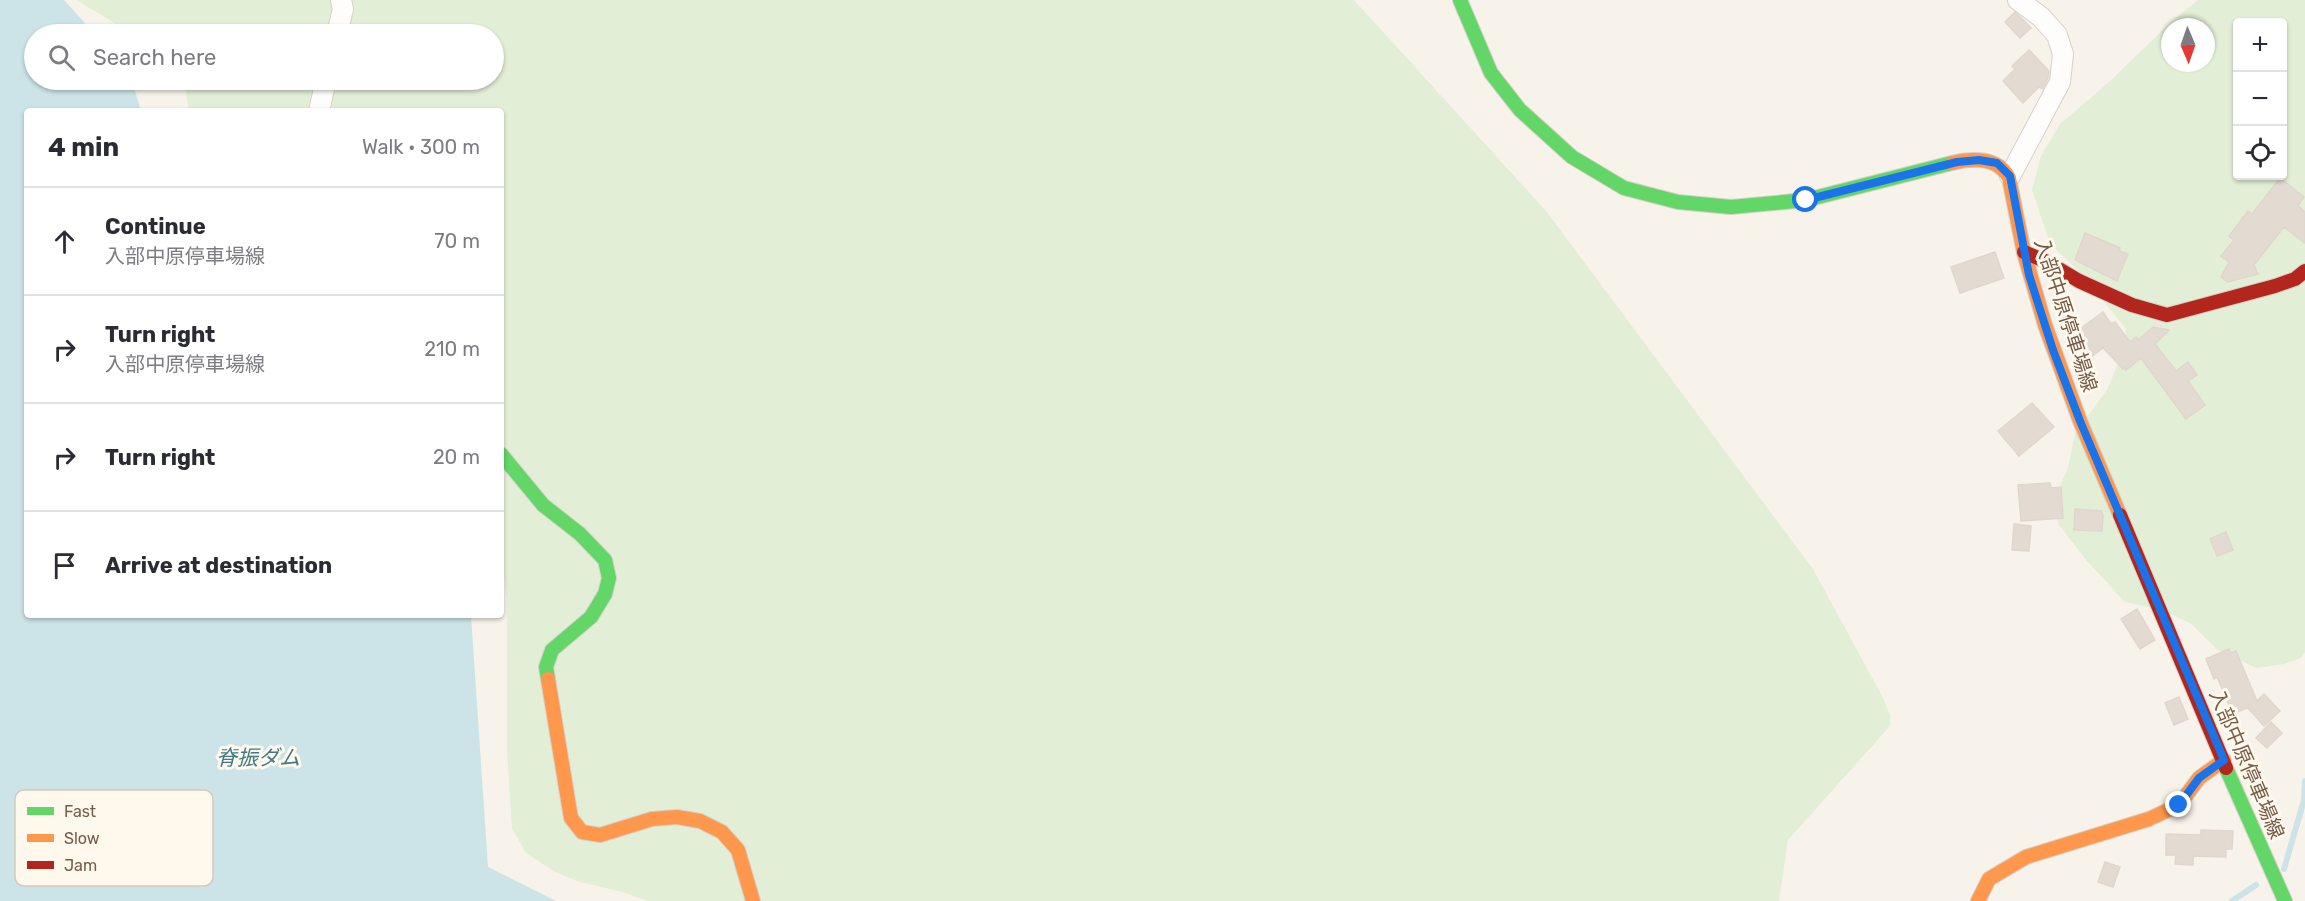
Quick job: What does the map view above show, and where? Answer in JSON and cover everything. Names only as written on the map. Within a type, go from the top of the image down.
[{"type":"main road","points":[[1460,0],[1491,73],[1520,110],[1572,157],[1624,188],[1678,202],[1731,207],[1806,200],[1957,162],[1979,160],[1997,163],[2010,176]]},
{"type":"main road","name":"入部中原停車場線","points":[[2010,176],[2024,252],[2050,339],[2080,421],[2285,901]]},
{"type":"main road","points":[[2024,252],[2048,262],[2079,281],[2132,305],[2167,315],[2275,286],[2295,279],[2305,272]]},
{"type":"main road","points":[[504,458],[543,505],[580,534],[605,560],[609,578],[606,594],[591,617],[552,651],[546,667],[571,819],[582,832],[600,835],[652,819],[677,817],[700,821],[722,832],[738,850],[753,901]]},
{"type":"main road","points":[[1978,901],[1989,879],[2025,857],[2150,819],[2179,805],[2199,778],[2224,760]]},
{"type":"street","points":[[339,24],[343,9],[341,0]]},
{"type":"street","points":[[2010,176],[2060,82],[2063,54],[2057,35],[2041,17],[2018,0]]},
{"type":"street","points":[[320,108],[324,90]]},
{"type":"green space","points":[[76,0],[1354,0],[1546,211],[1813,569],[1882,696],[1890,715],[1890,726],[1788,840],[1779,901],[647,901],[626,893],[577,881],[555,872],[526,853],[512,828],[507,752],[507,601],[504,573],[504,108],[189,108],[184,90],[504,90],[504,24],[115,24]]},
{"type":"green space","points":[[2198,0],[2305,0],[2305,652],[2301,658],[2284,664],[2256,668],[2218,650],[2190,623],[2162,610],[2125,602],[2087,561],[2059,525],[2053,502],[2068,468],[2075,433],[2107,390],[2125,347],[2126,329],[2081,273],[2050,244],[2032,190],[2041,156],[2060,124],[2108,83],[2161,32],[2161,72],[2215,72],[2215,18],[2176,18]]},
{"type":"water","name":"脊振ダム","points":[[0,0],[64,0],[86,24],[24,24],[24,90],[135,90],[140,108],[24,108],[24,618],[471,618],[488,867],[556,901],[0,901]]},
{"type":"building","points":[[2015,12],[2031,28],[2020,38],[2005,22]]},
{"type":"building","points":[[2029,50],[2049,71],[2043,89],[2039,87],[2023,103],[2003,81],[2015,69],[2012,66]]},
{"type":"building","points":[[2278,180],[2283,180],[2304,197],[2298,206],[2305,212],[2305,243],[2284,227],[2254,265],[2258,274],[2228,282],[2221,277],[2229,262],[2221,256],[2234,240],[2229,236],[2248,211],[2252,214]]},
{"type":"building","points":[[2085,233],[2120,248],[2119,251],[2128,254],[2117,281],[2075,260]]},
{"type":"building","points":[[1995,252],[2004,278],[1960,293],[1951,267]]},
{"type":"building","points":[[2103,312],[2111,324],[2115,322],[2130,342],[2136,337],[2138,340],[2153,327],[2169,330],[2155,344],[2176,371],[2188,362],[2197,375],[2188,381],[2205,405],[2186,419],[2141,358],[2126,370],[2103,348],[2086,361],[2068,338]]},
{"type":"building","points":[[2032,403],[2054,427],[2019,456],[1998,431]]},
{"type":"building","points":[[2050,483],[2051,488],[2061,487],[2063,518],[2021,521],[2018,485]]},
{"type":"building","points":[[2075,509],[2101,511],[2102,531],[2074,530]]},
{"type":"building","points":[[2014,524],[2031,526],[2029,551],[2012,550]]},
{"type":"building","points":[[2226,532],[2233,550],[2217,556],[2210,539]]},
{"type":"building","points":[[2137,609],[2155,640],[2140,649],[2121,619]]},
{"type":"building","points":[[2229,649],[2231,653],[2236,651],[2257,701],[2264,694],[2280,711],[2264,726],[2249,707],[2233,714],[2217,677],[2214,679],[2206,659]]},
{"type":"building","points":[[2179,697],[2188,719],[2174,725],[2165,703]]},
{"type":"building","points":[[2271,722],[2282,733],[2267,748],[2256,738]]},
{"type":"building","points":[[2201,830],[2233,831],[2232,849],[2226,849],[2226,857],[2193,856],[2193,865],[2175,864],[2176,855],[2166,855],[2166,834],[2201,835]]},
{"type":"building","points":[[2105,862],[2120,867],[2113,887],[2098,882]]},
{"type":"waterway","points":[[2284,869],[2304,800],[2305,781]]},
{"type":"waterway","points":[[2232,901],[2256,885]]},
{"type":"traffic: fast","points":[[1460,0],[1491,73],[1520,110],[1572,157],[1624,188],[1678,202],[1731,207],[1806,200],[1952,163]]},
{"type":"traffic: fast","points":[[504,458],[543,505],[580,534],[605,560],[609,578],[605,594],[591,617],[552,650],[546,667],[548,679]]},
{"type":"traffic: fast","points":[[2226,768],[2285,901]]},
{"type":"traffic: slow","points":[[1952,163],[1968,160],[1984,161],[1998,166],[2009,178],[2024,253],[2045,325],[2080,421],[2120,515]]},
{"type":"traffic: slow","points":[[548,679],[571,818],[582,832],[600,835],[652,819],[677,817],[700,821],[722,832],[738,850],[753,901]]},
{"type":"traffic: slow","points":[[1978,901],[1989,879],[2026,857],[2149,819],[2179,805],[2199,778],[2224,760]]},
{"type":"traffic: jam","points":[[2024,252],[2047,262],[2079,281],[2132,305],[2167,315],[2275,286],[2295,279],[2305,271]]},
{"type":"traffic: jam","points":[[2120,515],[2226,768]]},
{"type":"route","points":[[1806,200],[1957,162],[1979,160],[1997,163],[2010,176],[2029,275],[2053,350],[2080,421],[2224,760],[2199,778],[2179,805]]}]
